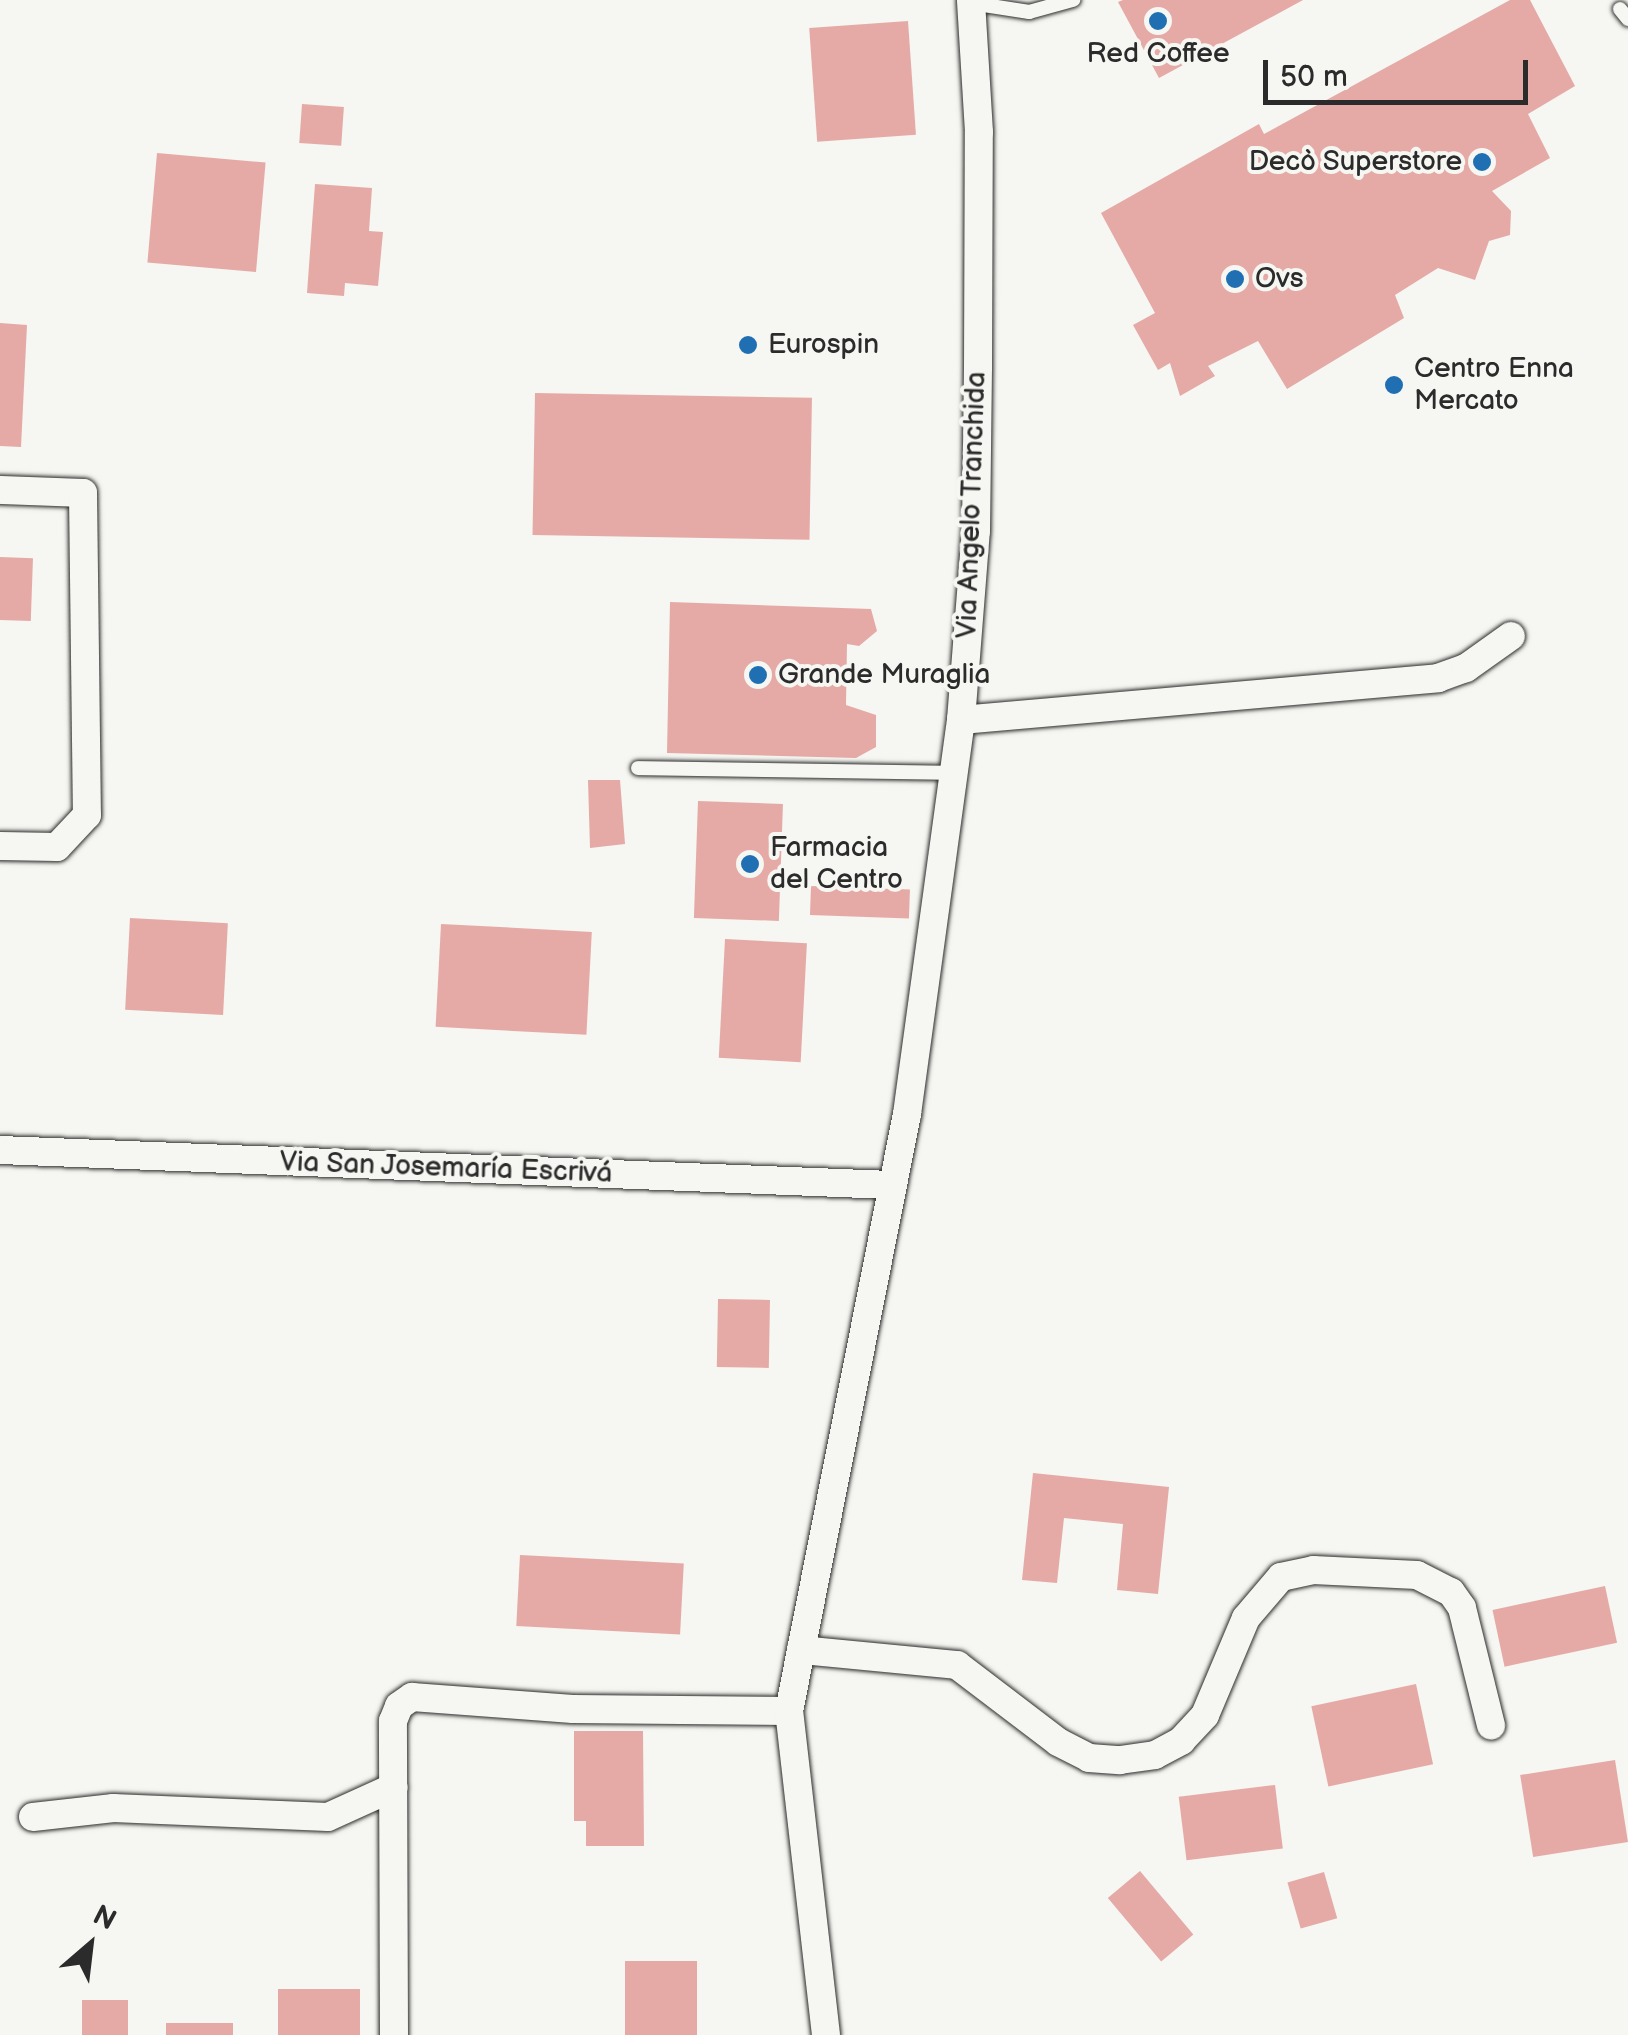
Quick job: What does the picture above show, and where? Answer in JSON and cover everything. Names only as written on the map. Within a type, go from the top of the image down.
[{"type":"street","name":"Via Angelo Tranchida","points":[[826,2035],[789,1710],[892,1185],[961,720],[976,531],[979,132],[971,1]]},
{"type":"street","points":[[0,490],[83,493],[87,815],[58,848],[0,846]]},
{"type":"street","points":[[961,720],[1438,678],[1466,668],[1511,636]]},
{"type":"street","name":"Via San Josemaría Escrivá","points":[[0,1150],[892,1185]]},
{"type":"street","points":[[800,1650],[957,1665],[1058,1742],[1089,1758],[1120,1760],[1168,1748],[1205,1715],[1246,1618],[1281,1578],[1313,1570],[1418,1575],[1450,1592],[1462,1608],[1491,1725]]},
{"type":"street","points":[[394,2035],[394,1721],[412,1697],[573,1709],[789,1710]]},
{"type":"street","points":[[33,1817],[113,1808],[328,1817],[394,1787]]},
{"type":"lane","points":[[971,1],[1029,12],[1073,0]]},
{"type":"lane","points":[[638,768],[955,773]]},
{"type":"building","points":[[1123,0],[1303,0],[1159,78],[1118,2]]},
{"type":"building","points":[[1510,0],[1530,0],[1575,86],[1528,114],[1550,158],[1492,191],[1511,211],[1510,235],[1489,241],[1475,280],[1438,268],[1395,295],[1404,318],[1287,389],[1258,341],[1208,366],[1215,376],[1180,396],[1170,363],[1158,370],[1133,325],[1155,313],[1101,213],[1259,124],[1264,134]]},
{"type":"building","points":[[908,21],[916,135],[817,142],[809,28]]},
{"type":"building","points":[[302,104],[344,107],[341,146],[299,143]]},
{"type":"building","points":[[157,153],[266,162],[256,272],[147,263]]},
{"type":"building","points":[[315,184],[372,188],[369,231],[383,232],[378,286],[345,283],[344,296],[307,293]]},
{"type":"building","points":[[0,323],[27,325],[21,447],[0,446]]},
{"type":"building","points":[[535,393],[812,398],[809,540],[533,535]]},
{"type":"building","points":[[0,557],[33,558],[31,621],[0,620]]},
{"type":"building","name":"Grande Muraglia","points":[[670,602],[871,609],[877,631],[859,646],[847,644],[846,705],[876,715],[876,747],[856,758],[667,753]]},
{"type":"building","points":[[588,780],[620,780],[625,844],[590,848]]},
{"type":"building","points":[[698,801],[783,804],[779,921],[694,918]]},
{"type":"building","points":[[811,886],[910,889],[909,918],[810,915]]},
{"type":"building","points":[[130,918],[228,923],[223,1015],[125,1010]]},
{"type":"building","points":[[441,924],[592,932],[586,1035],[436,1027]]},
{"type":"building","points":[[725,939],[807,943],[801,1062],[719,1058]]},
{"type":"building","points":[[718,1299],[770,1300],[769,1368],[717,1367]]},
{"type":"building","points":[[1033,1473],[1169,1487],[1158,1594],[1117,1590],[1123,1524],[1064,1518],[1057,1583],[1022,1580]]},
{"type":"building","points":[[520,1555],[684,1564],[680,1634],[516,1626]]},
{"type":"building","points":[[1605,1586],[1617,1643],[1505,1667],[1493,1610]]},
{"type":"building","points":[[1416,1684],[1433,1764],[1328,1786],[1311,1706]]},
{"type":"building","points":[[574,1731],[643,1731],[644,1846],[586,1846],[586,1821],[574,1821]]},
{"type":"building","points":[[1615,1760],[1628,1842],[1533,1857],[1520,1775]]},
{"type":"building","points":[[1275,1785],[1283,1849],[1187,1860],[1179,1797]]},
{"type":"building","points":[[1140,1871],[1193,1935],[1161,1962],[1108,1898]]},
{"type":"building","points":[[1324,1872],[1337,1918],[1301,1929],[1287,1882]]},
{"type":"building","points":[[625,1961],[697,1961],[697,2035],[625,2035]]},
{"type":"building","points":[[278,1989],[360,1989],[360,2035],[278,2035]]},
{"type":"building","points":[[82,2000],[128,2000],[128,2035],[82,2035]]},
{"type":"building","points":[[166,2023],[233,2023],[233,2035],[166,2035]]},
{"type":"place","name":"Red Coffee","points":[[1158,21]]},
{"type":"place","name":"Decò Superstore","points":[[1482,162]]},
{"type":"place","name":"Ovs","points":[[1235,279]]},
{"type":"place","name":"Eurospin","points":[[748,345]]},
{"type":"place","name":"Centro Enna Mercato","points":[[1394,385]]},
{"type":"place","name":"Grande Muraglia","points":[[758,675]]},
{"type":"place","name":"Farmacia del Centro","points":[[750,864]]}]
